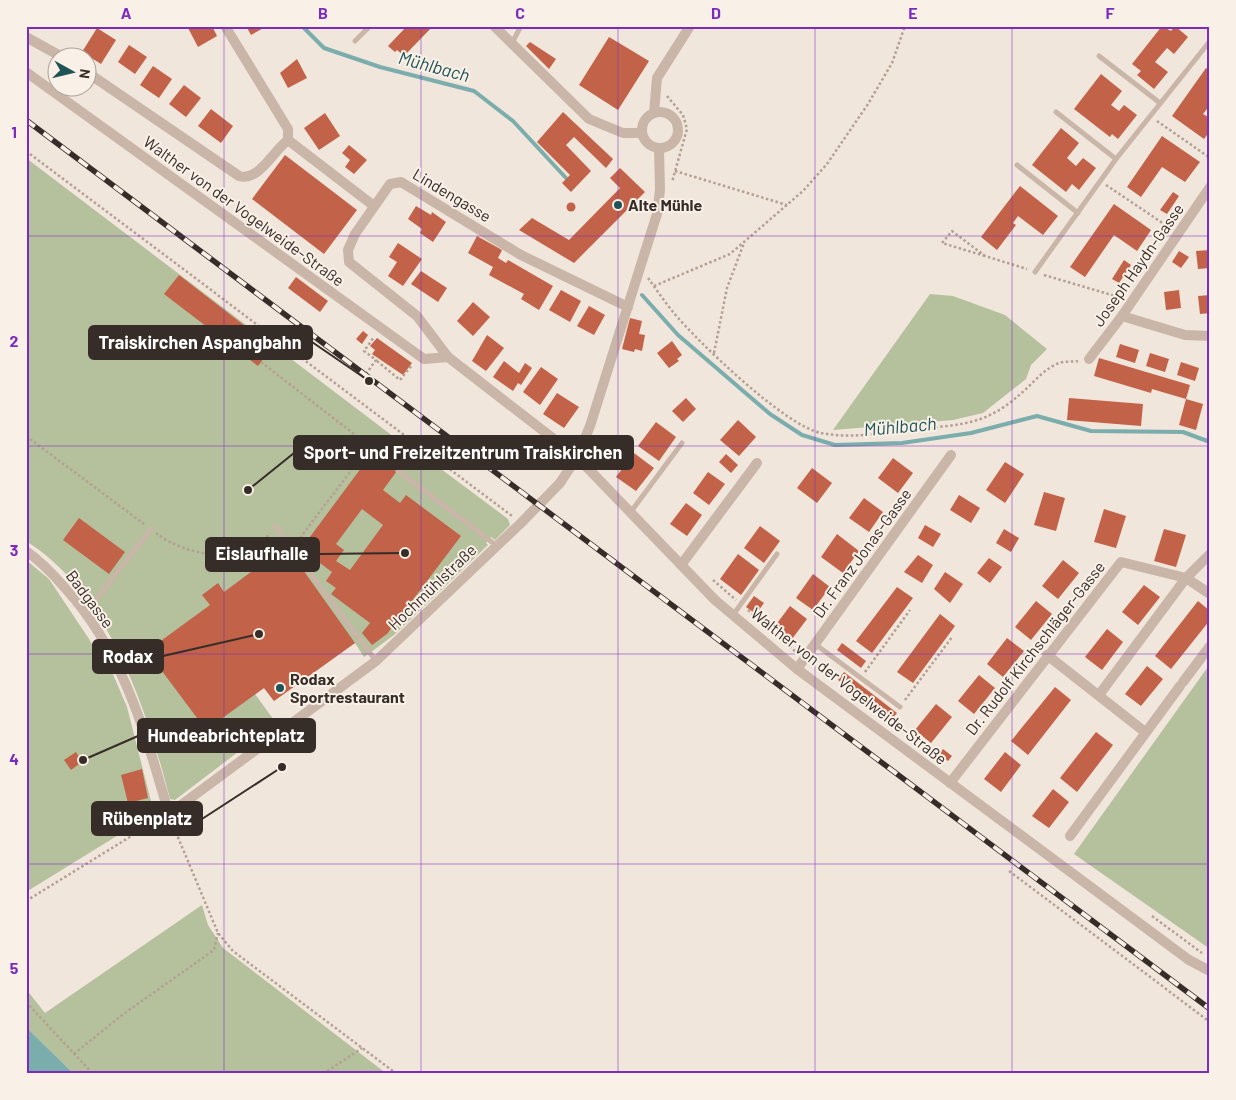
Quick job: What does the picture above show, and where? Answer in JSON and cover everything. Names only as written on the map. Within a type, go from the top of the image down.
[{"type":"street","points":[[225,26],[288,129],[288,140],[374,206]]},
{"type":"street","points":[[494,26],[589,119],[623,133],[642,133]]},
{"type":"street","points":[[654,112],[657,78],[690,26]]},
{"type":"street","points":[[26,37],[48,49]]},
{"type":"street","name":"Walther von der Vogelweide-Straße","points":[[26,72],[418,355]]},
{"type":"street","name":"Walther von der Vogelweide-Straße","points":[[98,80],[239,176],[247,178],[253,176],[288,140]]},
{"type":"street","points":[[654,112],[666,112],[678,124],[675,141],[665,148],[648,144],[642,133],[644,120],[654,112]]},
{"type":"street","name":"Hochmühlstraße","points":[[169,814],[376,661],[521,523],[560,483],[577,457],[590,426],[657,214],[660,190],[659,148]]},
{"type":"street","name":"Lindengasse","points":[[374,206],[390,184],[397,182],[405,184],[521,255],[628,308]]},
{"type":"street","name":"Joseph Haydn-Gasse","points":[[1089,359],[1122,316],[1210,187]]},
{"type":"street","name":"Walther von der Vogelweide-Straße","points":[[374,206],[355,234],[348,250],[349,262],[417,316],[448,357],[577,457],[681,565],[733,615],[797,669],[1189,960],[1210,971]]},
{"type":"street","points":[[1122,316],[1185,335],[1210,336]]},
{"type":"street","points":[[418,355],[424,359],[448,357]]},
{"type":"street","name":"Dr. Franz Jonas-Gasse","points":[[797,669],[951,455]]},
{"type":"street","points":[[681,565],[757,464]]},
{"type":"street","name":"Badgasse","points":[[26,552],[41,561],[85,613],[120,668],[149,744],[169,814]]},
{"type":"street","points":[[1099,695],[1186,578],[1210,554]]},
{"type":"street","name":"Dr. Rudolf Kirchschläger-Gasse","points":[[950,783],[1047,655],[1121,562],[1186,578]]},
{"type":"street","points":[[1186,578],[1210,594]]},
{"type":"street","points":[[1070,836],[1210,646]]},
{"type":"street","points":[[1047,655],[1145,732]]},
{"type":"lane","points":[[356,41],[370,26]]},
{"type":"lane","points":[[512,43],[521,26]]},
{"type":"lane","points":[[1035,272],[1116,159],[1210,41]]},
{"type":"lane","points":[[1099,56],[1160,103]]},
{"type":"lane","points":[[1056,112],[1116,159]]},
{"type":"lane","points":[[1017,165],[1078,213]]},
{"type":"lane","points":[[630,513],[682,442]]},
{"type":"lane","points":[[369,446],[380,456]]},
{"type":"lane","points":[[398,470],[497,546]]},
{"type":"lane","points":[[276,526],[376,661]]},
{"type":"lane","points":[[85,613],[151,529]]},
{"type":"lane","points":[[733,615],[777,554]]},
{"type":"lane","points":[[816,644],[900,706]]},
{"type":"path","points":[[654,286],[730,254],[787,205],[827,164],[868,104],[892,63],[905,26]]},
{"type":"path","points":[[1150,116],[1210,158]]},
{"type":"path","points":[[26,151],[521,523]]},
{"type":"path","points":[[675,171],[787,205]]},
{"type":"path","points":[[1100,182],[1178,233]]},
{"type":"path","points":[[985,256],[952,230],[942,243],[1132,301]]},
{"type":"path","points":[[714,353],[727,288],[744,242]]},
{"type":"path","points":[[641,268],[673,312],[714,353],[773,406],[802,425],[820,433],[847,436],[950,426],[982,418],[998,411],[1044,372],[1059,363],[1089,359]]},
{"type":"path","points":[[380,327],[364,351],[400,380],[418,355]]},
{"type":"path","points":[[363,378],[376,360]]},
{"type":"path","points":[[261,362],[369,446],[292,549]]},
{"type":"path","points":[[26,436],[160,536],[192,550],[224,554],[252,548],[265,541],[276,526]]},
{"type":"path","points":[[707,575],[805,659]]},
{"type":"path","points":[[861,677],[910,610]]},
{"type":"path","points":[[900,706],[952,637]]},
{"type":"path","points":[[26,901],[169,814],[218,933],[233,951],[398,1074]]},
{"type":"path","points":[[1009,871],[1210,1022]]},
{"type":"path","points":[[1146,912],[1210,957]]},
{"type":"path","points":[[74,1054],[122,1015],[214,950],[218,933]]},
{"type":"path","points":[[26,1002],[93,1074]]},
{"type":"path","points":[[324,1074],[362,1048]]},
{"type":"green space","points":[[26,158],[394,437],[387,447],[405,460],[413,448],[508,519],[510,525],[495,540],[491,537],[486,543],[488,545],[394,635],[364,657],[355,643],[274,701],[264,688],[255,694],[276,723],[175,800],[170,799],[161,764],[136,692],[102,622],[80,591],[55,563],[26,541]]},
{"type":"green space","points":[[930,294],[953,296],[1005,315],[1047,349],[1031,365],[1026,379],[983,413],[953,420],[833,430]]},
{"type":"green space","points":[[26,560],[49,579],[89,639],[109,674],[112,672],[127,707],[154,813],[26,892]]},
{"type":"green space","points":[[1210,664],[1210,949],[1074,854]]},
{"type":"green space","points":[[202,905],[208,925],[223,948],[387,1074],[74,1074],[26,1027],[26,989],[45,1013]]},
{"type":"water","points":[[26,1027],[74,1074],[30,1074],[26,1069]]},
{"type":"building","points":[[187,26],[212,26],[217,36],[198,47]]},
{"type":"building","points":[[246,26],[267,26],[251,35]]},
{"type":"building","points":[[407,26],[433,26],[404,56],[388,46]]},
{"type":"building","points":[[1162,26],[1171,31],[1175,26],[1188,37],[1174,54],[1167,48],[1155,62],[1168,72],[1154,89],[1137,75],[1141,71],[1132,64]]},
{"type":"building","points":[[97,28],[116,40],[101,64],[98,62],[98,48],[84,48]]},
{"type":"building","points":[[609,37],[649,61],[618,110],[579,85]]},
{"type":"building","points":[[530,42],[556,59],[549,69],[526,46]]},
{"type":"building","points":[[129,45],[147,57],[135,74],[118,62]]},
{"type":"building","points":[[297,59],[307,78],[288,88],[280,73]]},
{"type":"building","points":[[153,66],[172,79],[159,98],[140,85]]},
{"type":"building","points":[[1206,68],[1210,70],[1210,112],[1207,109],[1203,114],[1210,118],[1210,131],[1204,139],[1172,116]]},
{"type":"building","points":[[1101,74],[1122,91],[1111,105],[1119,111],[1124,105],[1137,115],[1118,139],[1112,134],[1110,137],[1074,109]]},
{"type":"building","points":[[184,85],[201,98],[186,117],[169,104]]},
{"type":"building","points":[[211,109],[233,126],[221,143],[198,126]]},
{"type":"building","points":[[563,112],[613,159],[606,168],[574,137],[566,145],[591,171],[571,192],[562,183],[570,175],[537,142]]},
{"type":"building","points":[[325,113],[340,136],[319,150],[304,128]]},
{"type":"building","points":[[1061,128],[1079,143],[1067,158],[1076,166],[1083,158],[1096,168],[1079,190],[1072,184],[1066,192],[1032,165]]},
{"type":"building","points":[[1162,136],[1200,162],[1185,182],[1162,167],[1141,197],[1127,187]]},
{"type":"building","points":[[349,145],[367,160],[354,174],[345,167],[350,160],[342,153]]},
{"type":"building","points":[[285,155],[357,210],[324,254],[252,199]]},
{"type":"building","name":"Alte Mühle","points":[[620,168],[645,192],[574,263],[519,230],[532,218],[569,240],[620,188],[610,178]]},
{"type":"building","points":[[1020,186],[1058,216],[1043,235],[1018,216],[1013,223],[1016,225],[997,250],[981,237]]},
{"type":"building","points":[[1173,192],[1179,196],[1167,214],[1160,210]]},
{"type":"building","points":[[571,202],[576,207],[571,212],[566,207]]},
{"type":"building","points":[[1114,204],[1151,230],[1137,251],[1114,235],[1085,277],[1070,267]]},
{"type":"building","points":[[416,206],[431,215],[432,212],[446,222],[433,242],[420,233],[422,229],[408,219]]},
{"type":"building","points":[[477,236],[502,250],[498,258],[506,263],[508,260],[553,286],[539,310],[521,299],[524,294],[489,275],[493,267],[468,253]]},
{"type":"building","points":[[398,243],[422,259],[403,286],[388,276],[397,262],[389,257]]},
{"type":"building","points":[[1210,250],[1210,268],[1198,269],[1196,251]]},
{"type":"building","points":[[1179,251],[1189,257],[1181,268],[1172,262]]},
{"type":"building","points":[[1124,260],[1131,265],[1119,283],[1112,279]]},
{"type":"building","points":[[421,271],[447,288],[438,302],[411,284]]},
{"type":"building","points":[[179,275],[272,347],[258,366],[164,294]]},
{"type":"building","points":[[296,277],[328,301],[320,312],[288,288]]},
{"type":"building","points":[[561,290],[581,301],[570,322],[549,310]]},
{"type":"building","points":[[1179,290],[1181,308],[1166,310],[1164,292]]},
{"type":"building","points":[[1210,295],[1210,313],[1200,314],[1198,296]]},
{"type":"building","points":[[473,302],[490,317],[473,336],[457,321]]},
{"type":"building","points":[[589,306],[605,315],[594,335],[577,326]]},
{"type":"building","points":[[630,318],[642,321],[639,334],[645,335],[642,351],[635,349],[634,352],[622,349]]},
{"type":"building","points":[[363,331],[368,335],[362,344],[356,339]]},
{"type":"building","points":[[487,335],[504,348],[486,371],[472,361]]},
{"type":"building","points":[[377,338],[412,363],[403,375],[372,354],[375,350],[370,346]]},
{"type":"building","points":[[672,341],[682,355],[677,359],[679,361],[669,368],[657,353]]},
{"type":"building","points":[[1120,344],[1139,350],[1135,363],[1116,357]]},
{"type":"building","points":[[1150,353],[1169,359],[1165,372],[1146,366]]},
{"type":"building","points":[[1099,358],[1190,385],[1186,399],[1152,389],[1151,393],[1094,376]]},
{"type":"building","points":[[504,361],[519,373],[525,363],[532,368],[521,385],[518,383],[513,391],[493,377]]},
{"type":"building","points":[[1181,362],[1199,368],[1195,381],[1177,375]]},
{"type":"building","points":[[541,367],[558,379],[540,405],[523,392]]},
{"type":"building","points":[[557,393],[579,407],[564,428],[543,414]]},
{"type":"building","points":[[686,398],[696,409],[683,422],[672,411]]},
{"type":"building","points":[[1069,398],[1143,404],[1141,426],[1067,420]]},
{"type":"building","points":[[1186,399],[1203,404],[1196,430],[1179,425]]},
{"type":"building","points":[[738,420],[756,437],[739,456],[720,440]]},
{"type":"building","points":[[656,422],[676,437],[659,461],[638,446]]},
{"type":"building","points":[[387,447],[405,460],[383,490],[400,503],[406,495],[461,536],[387,634],[372,645],[362,633],[370,623],[331,594],[336,588],[326,581],[332,572],[301,549],[370,456],[377,461]],"holes":[[[362,509],[383,525],[350,570],[336,561],[344,550],[336,544]]]},
{"type":"building","points":[[634,453],[654,468],[636,491],[616,477]]},
{"type":"building","points":[[726,454],[738,465],[731,473],[719,462]]},
{"type":"building","points":[[893,458],[913,473],[898,493],[878,478]]},
{"type":"building","points":[[1005,462],[1024,474],[1005,503],[986,490]]},
{"type":"building","points":[[812,468],[832,483],[817,503],[797,488]]},
{"type":"building","points":[[708,472],[725,484],[709,505],[693,493]]},
{"type":"building","points":[[1044,492],[1065,498],[1056,531],[1034,525]]},
{"type":"building","points":[[959,495],[980,508],[971,523],[950,510]]},
{"type":"building","points":[[864,498],[883,512],[869,532],[849,518]]},
{"type":"building","points":[[686,503],[702,515],[687,536],[670,524]]},
{"type":"building","points":[[1104,509],[1126,516],[1116,548],[1094,542]]},
{"type":"building","points":[[79,518],[125,552],[109,574],[63,540]]},
{"type":"building","points":[[925,525],[941,534],[933,547],[918,538]]},
{"type":"building","points":[[760,526],[780,541],[764,563],[744,548]]},
{"type":"building","points":[[1004,529],[1019,538],[1011,552],[996,543]]},
{"type":"building","points":[[1164,529],[1186,535],[1176,567],[1154,561]]},
{"type":"building","points":[[837,534],[859,551],[843,573],[821,557]]},
{"type":"building","points":[[286,546],[355,643],[274,701],[264,688],[206,730],[147,651],[210,605],[202,595],[218,583],[224,592]]},
{"type":"building","points":[[738,554],[759,570],[741,595],[720,579]]},
{"type":"building","points":[[918,555],[933,565],[922,583],[904,572]]},
{"type":"building","points":[[989,558],[1002,567],[990,583],[977,573]]},
{"type":"building","points":[[1063,560],[1079,573],[1058,599],[1042,586]]},
{"type":"building","points":[[945,572],[963,584],[950,603],[934,589]]},
{"type":"building","points":[[813,574],[830,587],[813,610],[796,598]]},
{"type":"building","points":[[1144,585],[1160,597],[1138,625],[1122,612]]},
{"type":"building","points":[[897,587],[913,598],[872,653],[856,641]]},
{"type":"building","points":[[754,596],[764,603],[756,614],[746,607]]},
{"type":"building","points":[[1036,601],[1052,614],[1031,640],[1015,627]]},
{"type":"building","points":[[1198,601],[1210,611],[1210,620],[1171,669],[1155,656]]},
{"type":"building","points":[[790,606],[807,619],[792,639],[775,626]]},
{"type":"building","points":[[940,614],[955,626],[913,683],[897,672]]},
{"type":"building","points":[[1107,629],[1123,642],[1102,670],[1085,657]]},
{"type":"building","points":[[1007,638],[1024,651],[1003,677],[987,664]]},
{"type":"building","points":[[842,643],[866,661],[861,668],[837,650]]},
{"type":"building","points":[[1147,666],[1163,679],[1141,706],[1125,694]]},
{"type":"building","points":[[844,672],[897,713],[891,720],[838,680]]},
{"type":"building","points":[[979,675],[995,688],[974,714],[958,701]]},
{"type":"building","points":[[1055,687],[1071,700],[1028,755],[1011,741]]},
{"type":"building","points":[[936,704],[952,717],[931,743],[915,730]]},
{"type":"building","points":[[1096,732],[1113,745],[1077,792],[1060,778]]},
{"type":"building","points":[[943,749],[952,756],[948,761],[939,755]]},
{"type":"building","points":[[76,752],[82,762],[71,770],[64,760]]},
{"type":"building","points":[[1005,752],[1021,765],[1001,792],[984,779]]},
{"type":"building","points":[[142,769],[148,798],[128,803],[121,775]]},
{"type":"building","points":[[1053,789],[1069,802],[1049,828],[1032,816]]},
{"type":"waterway","name":"Mühlbach","points":[[302,26],[324,48],[380,67],[474,91],[513,121],[566,178]]},
{"type":"waterway","name":"Mühlbach","points":[[642,295],[678,335],[770,414],[802,435],[835,445],[902,443],[971,433],[1037,416],[1091,431],[1183,432],[1210,442]]},
{"type":"railway","points":[[26,120],[1210,1009]]},
{"type":"place","name":"Alte Mühle","points":[[618,205]]},
{"type":"place","name":"Traiskirchen Aspangbahn","points":[[369,381]]},
{"type":"place","name":"Sport- und Freizeitzentrum Traiskirchen","points":[[248,490]]},
{"type":"place","name":"Eislaufhalle","points":[[405,553]]},
{"type":"place","name":"Rodax","points":[[259,634]]},
{"type":"place","name":"Rodax Sportrestaurant","points":[[280,688]]},
{"type":"place","name":"Hundeabrichteplatz","points":[[83,760]]},
{"type":"place","name":"Rübenplatz","points":[[282,767]]}]
